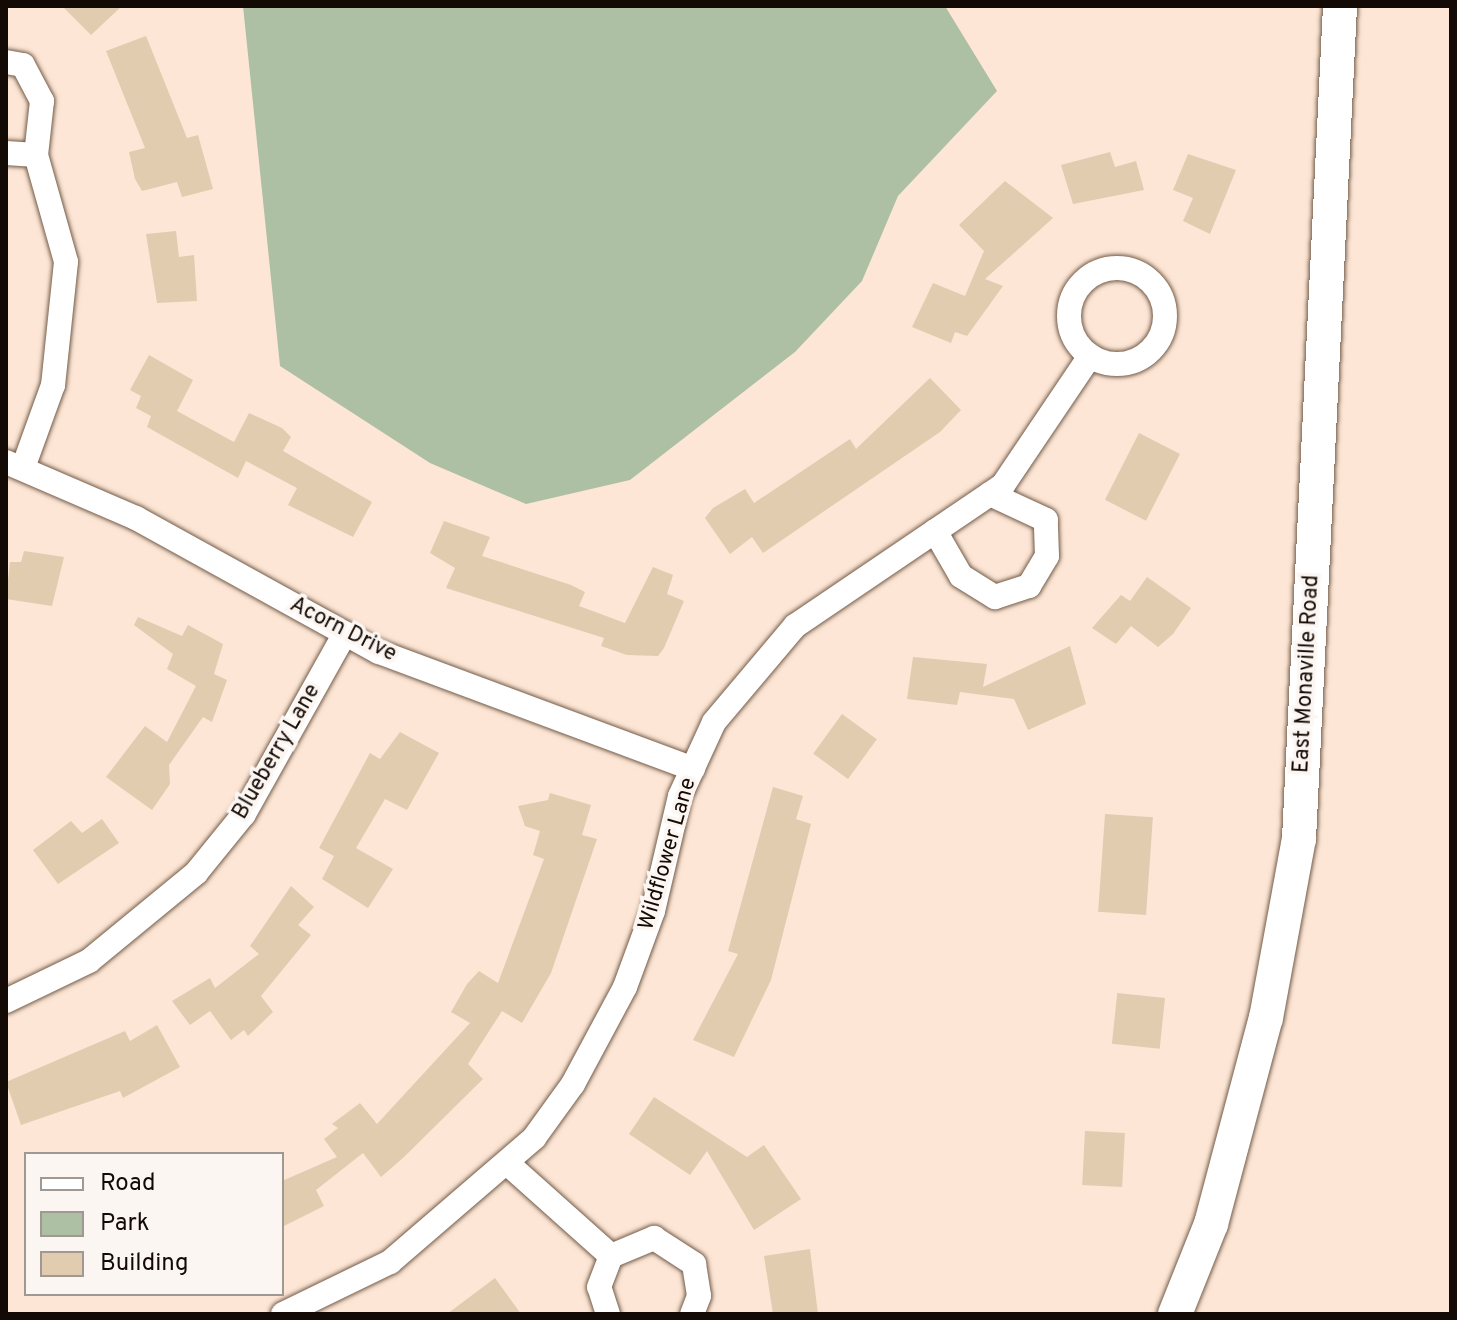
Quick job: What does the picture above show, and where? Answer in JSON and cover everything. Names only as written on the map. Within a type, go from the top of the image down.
[{"type":"main road","name":"East Monaville Road","points":[[1175,1314],[1211,1224],[1262,1033],[1299,839],[1340,12]]},
{"type":"street","points":[[6,62],[23,65],[42,101],[36,155],[66,262],[65,317],[53,385],[14,465]]},
{"type":"street","points":[[6,153],[36,155]]},
{"type":"street","name":"Wildflower Lane","points":[[283,1314],[390,1262],[507,1163],[573,1084],[625,987],[693,769],[714,722],[795,626],[990,494],[1029,454],[1090,356]]},
{"type":"street","name":"Acorn Drive","points":[[14,465],[136,518],[345,633],[693,769]]},
{"type":"street","points":[[935,531],[961,576],[995,597],[1029,586],[1047,556],[1046,520],[990,494]]},
{"type":"street","name":"Blueberry Lane","points":[[6,1001],[89,961],[196,873],[244,814],[345,633]]},
{"type":"street","points":[[507,1163],[611,1256]]},
{"type":"street","points":[[608,1314],[599,1287],[611,1256],[654,1238],[684,1251],[699,1280],[692,1314]]},
{"type":"green space","points":[[243,6],[945,6],[997,91],[898,196],[862,281],[795,352],[630,480],[526,504],[430,463],[280,366]]},
{"type":"building","points":[[62,6],[122,6],[91,35]]},
{"type":"building","points":[[146,36],[187,138],[198,135],[213,189],[182,197],[177,182],[142,191],[135,179],[129,152],[145,148],[106,51]]},
{"type":"building","points":[[1110,152],[1115,167],[1136,161],[1144,190],[1073,204],[1061,165]]},
{"type":"building","points":[[1188,154],[1236,170],[1210,234],[1183,221],[1193,198],[1173,190]]},
{"type":"building","points":[[1005,181],[1053,218],[985,279],[1003,286],[967,336],[955,332],[951,343],[912,327],[933,283],[965,296],[984,251],[959,225]]},
{"type":"building","points":[[176,231],[179,257],[194,255],[197,301],[157,303],[146,234]]},
{"type":"building","points":[[149,355],[193,380],[177,411],[234,442],[249,413],[282,428],[291,437],[283,451],[372,502],[353,537],[288,505],[297,488],[246,461],[238,478],[147,427],[151,416],[136,408],[141,396],[130,390]]},
{"type":"building","points":[[930,378],[961,410],[940,432],[763,553],[752,537],[730,554],[705,518],[713,508],[745,489],[754,503],[850,439],[856,449]]},
{"type":"building","points":[[1139,433],[1180,454],[1146,521],[1105,500]]},
{"type":"building","points":[[444,521],[490,537],[482,556],[571,585],[585,592],[579,606],[625,623],[653,567],[673,575],[667,594],[684,601],[664,648],[658,656],[627,655],[601,646],[604,638],[446,588],[455,568],[430,553]]},
{"type":"building","points":[[24,551],[64,557],[52,606],[6,599],[10,562],[21,562]]},
{"type":"building","points":[[1147,577],[1191,608],[1173,634],[1158,647],[1131,626],[1116,644],[1092,628],[1121,595],[1130,601]]},
{"type":"building","points":[[138,617],[182,636],[188,625],[223,644],[214,674],[227,680],[212,722],[203,717],[169,765],[170,784],[152,810],[106,777],[145,726],[167,742],[196,686],[167,669],[173,654],[134,625]]},
{"type":"building","points":[[1070,646],[1086,704],[1028,730],[1014,699],[960,692],[957,705],[907,699],[913,657],[987,664],[983,687]]},
{"type":"building","points":[[842,714],[877,739],[848,779],[813,754]]},
{"type":"building","points":[[400,732],[439,753],[407,810],[385,799],[356,848],[393,869],[368,908],[322,879],[334,856],[319,848],[370,753],[380,759]]},
{"type":"building","points":[[773,787],[803,796],[796,819],[811,824],[771,980],[734,1057],[693,1040],[738,954],[728,951]]},
{"type":"building","points":[[550,793],[591,805],[582,835],[597,839],[551,973],[522,1023],[502,1011],[468,1064],[483,1079],[381,1177],[363,1153],[316,1190],[324,1206],[284,1226],[284,1180],[337,1157],[324,1139],[338,1128],[332,1124],[360,1103],[377,1124],[470,1023],[451,1012],[467,984],[479,971],[498,983],[544,859],[533,855],[540,831],[525,826],[518,806],[548,800]]},
{"type":"building","points":[[1105,814],[1153,817],[1146,915],[1098,912]]},
{"type":"building","points":[[102,819],[119,843],[58,884],[33,850],[71,821],[82,833]]},
{"type":"building","points":[[291,886],[314,907],[298,925],[311,935],[261,996],[273,1012],[248,1036],[244,1030],[231,1040],[210,1011],[190,1025],[172,1001],[210,978],[215,988],[259,954],[250,946]]},
{"type":"building","points":[[1117,993],[1165,998],[1160,1049],[1112,1044]]},
{"type":"building","points":[[157,1025],[180,1067],[123,1098],[120,1091],[21,1125],[6,1082],[125,1031],[130,1041]]},
{"type":"building","points":[[654,1097],[747,1157],[764,1145],[801,1199],[754,1230],[707,1151],[690,1175],[629,1134]]},
{"type":"building","points":[[1085,1131],[1125,1133],[1122,1187],[1082,1185]]},
{"type":"building","points":[[810,1249],[818,1314],[773,1314],[764,1256]]},
{"type":"building","points":[[495,1278],[521,1314],[447,1314]]}]
